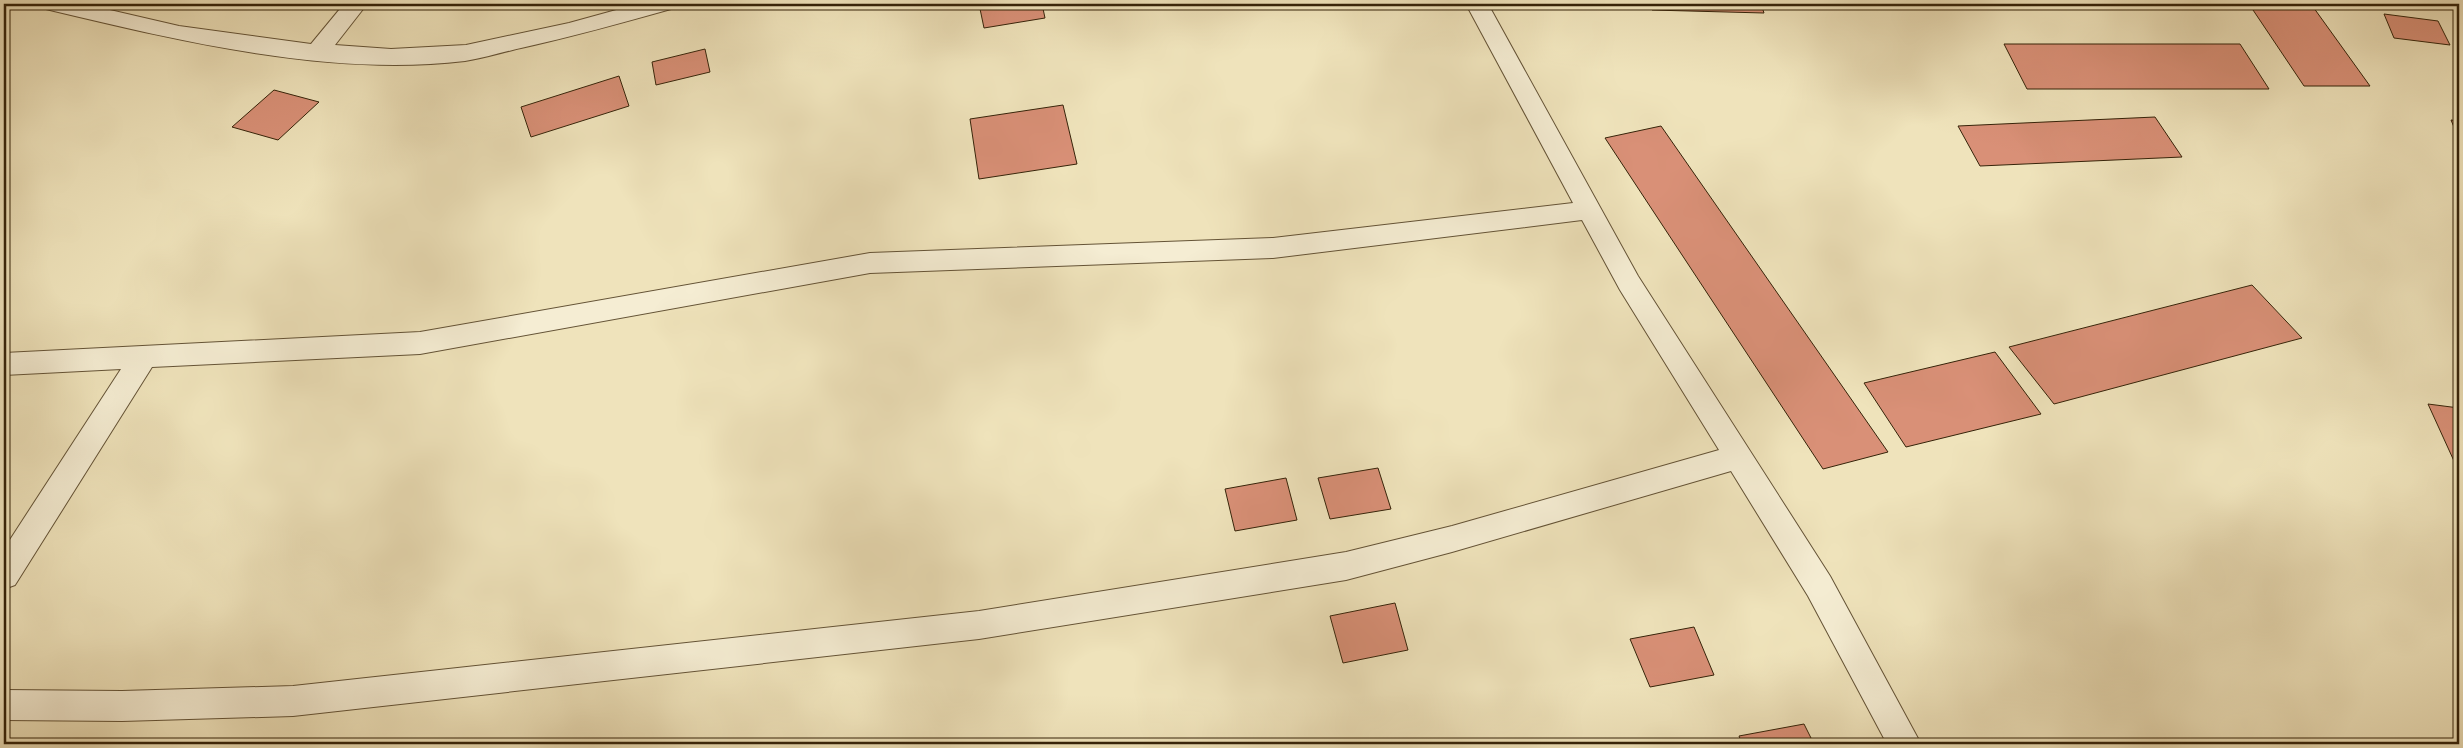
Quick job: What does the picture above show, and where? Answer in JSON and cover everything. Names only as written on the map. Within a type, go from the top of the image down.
[{"type":"street","points":[[54,4],[179,33],[290,50],[391,57],[466,53],[569,30],[662,4]]},
{"type":"street","points":[[317,52],[356,4]]},
{"type":"street","points":[[1476,4],[1629,283],[1819,586],[1905,744]]},
{"type":"street","points":[[4,364],[420,343],[870,263],[1273,248],[1588,210]]},
{"type":"street","points":[[4,576],[144,357]]},
{"type":"street","points":[[4,705],[122,706],[293,701],[979,625],[1346,566],[1452,539],[1738,456]]},
{"type":"building","points":[[979,4],[1042,4],[1045,18],[984,28]]},
{"type":"building","points":[[1650,4],[1761,4],[1764,13],[1652,10]]},
{"type":"building","points":[[2249,4],[2311,4],[2370,86],[2304,86]]},
{"type":"building","points":[[2384,14],[2438,21],[2450,45],[2394,38]]},
{"type":"building","points":[[2004,44],[2240,44],[2269,89],[2027,89]]},
{"type":"building","points":[[705,49],[710,72],[656,85],[652,62]]},
{"type":"building","points":[[619,76],[629,106],[531,137],[521,107]]},
{"type":"building","points":[[274,90],[319,102],[278,140],[232,127]]},
{"type":"building","points":[[1063,105],[1077,164],[979,179],[970,119]]},
{"type":"building","points":[[2155,117],[2182,157],[1980,166],[1958,126]]},
{"type":"building","points":[[2451,120],[2459,121],[2459,139]]},
{"type":"building","points":[[1661,126],[1888,452],[1823,469],[1605,138]]},
{"type":"building","points":[[2252,285],[2302,338],[2054,404],[2009,347]]},
{"type":"building","points":[[1995,352],[2041,414],[1906,447],[1864,383]]},
{"type":"building","points":[[2428,404],[2459,408],[2459,472]]},
{"type":"building","points":[[1378,468],[1391,509],[1330,519],[1318,478]]},
{"type":"building","points":[[1286,478],[1297,520],[1235,531],[1225,489]]},
{"type":"building","points":[[1395,603],[1408,650],[1343,663],[1330,616]]},
{"type":"building","points":[[1694,627],[1714,675],[1650,687],[1630,639]]},
{"type":"building","points":[[1804,724],[1814,744],[1742,744],[1739,736]]}]
